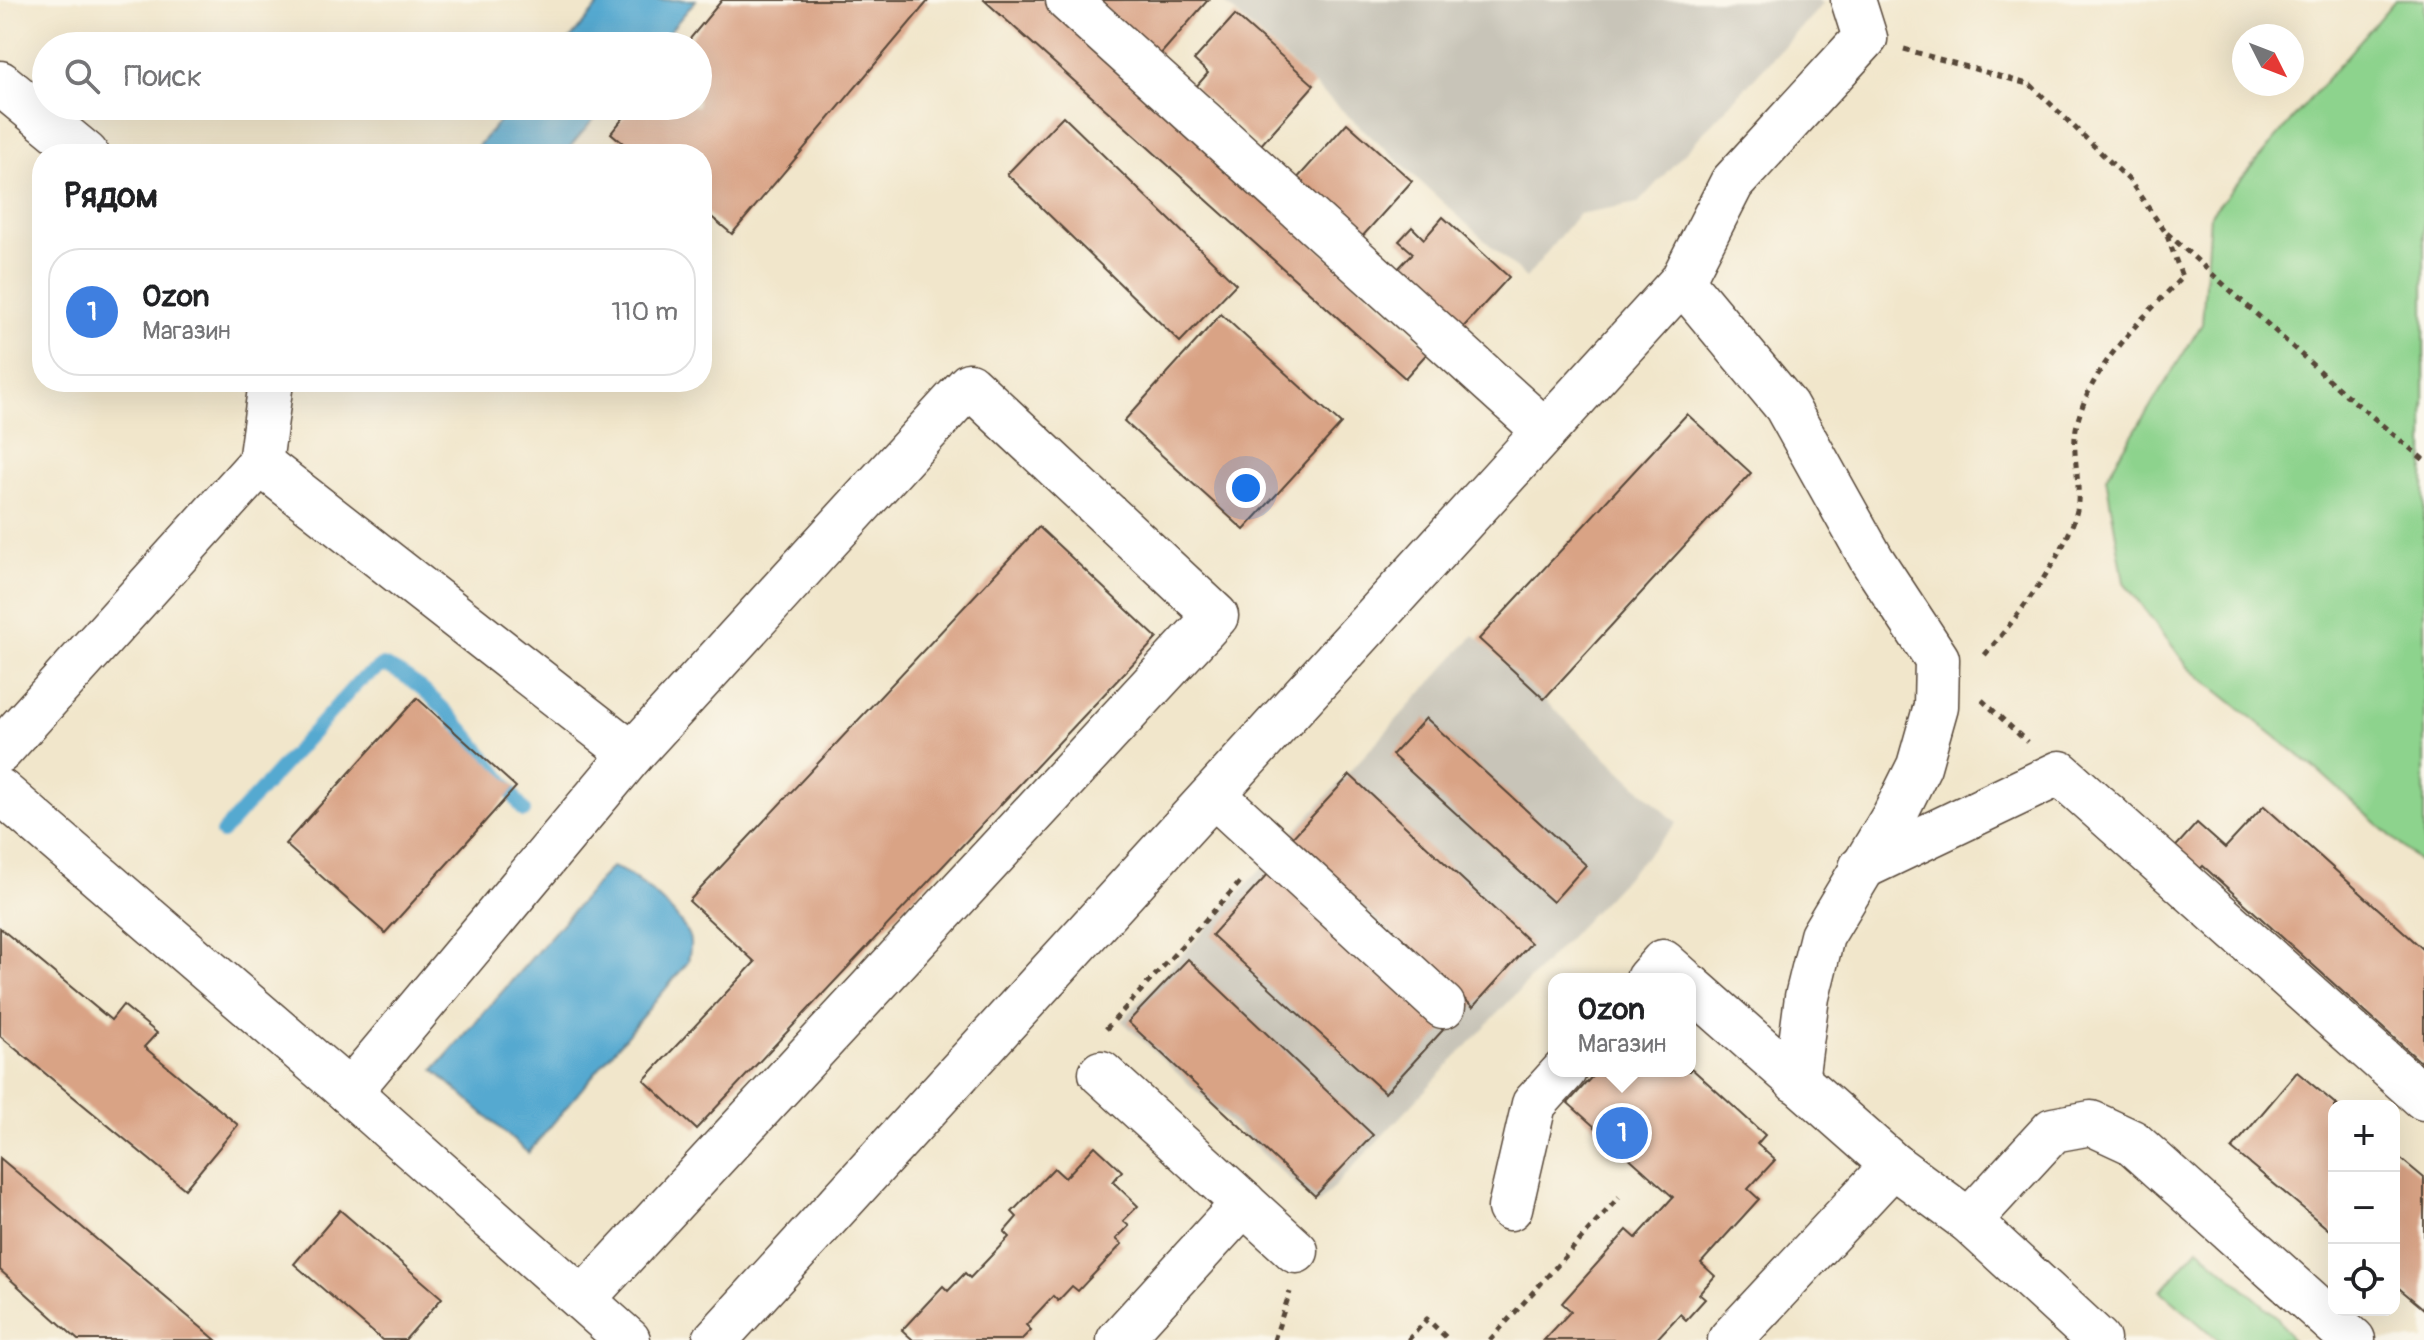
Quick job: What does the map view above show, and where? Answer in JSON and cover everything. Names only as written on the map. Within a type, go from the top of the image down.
[{"type":"lane","points":[[1068,0],[1545,431]]},
{"type":"lane","points":[[715,1340],[1682,281],[1732,183],[1859,19]]},
{"type":"lane","points":[[0,83],[32,109]]},
{"type":"lane","points":[[45,120],[74,144]]},
{"type":"lane","points":[[1682,281],[1786,406],[1872,560],[1949,670],[1919,766],[1822,936],[1807,997],[1796,1081]]},
{"type":"lane","points":[[349,1092],[632,754],[969,385],[1216,616],[583,1299]]},
{"type":"lane","points":[[0,751],[260,463],[270,392]]},
{"type":"lane","points":[[260,463],[632,754]]},
{"type":"lane","points":[[1861,868],[2060,773],[2424,1098]]},
{"type":"lane","points":[[0,791],[349,1092],[628,1340]]},
{"type":"lane","points":[[1214,795],[1443,1006]]},
{"type":"lane","points":[[1653,973],[1663,962],[1675,973]]},
{"type":"lane","points":[[1696,991],[1893,1165],[1969,1221],[2098,1340]]},
{"type":"lane","points":[[1101,1073],[1296,1251]]},
{"type":"lane","points":[[1510,1208],[1534,1104],[1559,1077]]},
{"type":"lane","points":[[1969,1221],[2053,1130],[2091,1123],[2132,1142],[2353,1340]]},
{"type":"lane","points":[[1730,1340],[1893,1165]]},
{"type":"lane","points":[[1119,1340],[1244,1203]]},
{"type":"path","points":[[1859,19],[2031,85],[2129,180],[2166,233],[2338,388],[2424,460]]},
{"type":"path","points":[[2060,773],[1949,670],[2016,618],[2067,534],[2077,509],[2076,426],[2106,358],[2182,277],[2166,233]]},
{"type":"path","points":[[1101,1073],[1098,1038],[1258,862],[1266,843]]},
{"type":"path","points":[[1490,1340],[1619,1197]]},
{"type":"path","points":[[1408,1340],[1427,1319],[1449,1340]]},
{"type":"shaded area","points":[[1221,0],[1819,0],[1823,4],[1638,203],[1578,214],[1526,278]]},
{"type":"shaded area","points":[[1474,635],[1677,823],[1317,1205],[1122,1021]]},
{"type":"green space","points":[[2395,0],[2424,0],[2424,866],[2321,773],[2189,668],[2124,582],[2106,477],[2202,324],[2210,215]]},
{"type":"green space","points":[[2198,1248],[2277,1317],[2292,1340],[2218,1340],[2161,1291]]},
{"type":"water","points":[[603,0],[696,0],[669,32],[576,32]]},
{"type":"water","points":[[500,120],[593,120],[573,144],[480,144]]},
{"type":"water","points":[[611,867],[643,885],[676,917],[690,940],[688,962],[528,1153],[434,1070]]},
{"type":"building","points":[[722,0],[929,0],[732,234],[712,217],[712,144],[624,144],[611,133],[622,120],[712,120],[712,32],[696,32]]},
{"type":"building","points":[[984,0],[1046,0],[1430,350],[1405,378]]},
{"type":"building","points":[[1095,0],[1208,0],[1159,56]]},
{"type":"building","points":[[1235,15],[1314,85],[1260,146],[1195,88],[1208,73],[1194,60]]},
{"type":"building","points":[[1063,116],[1236,284],[1180,342],[1007,174]]},
{"type":"building","points":[[1347,123],[1412,181],[1360,239],[1295,181]]},
{"type":"building","points":[[1443,217],[1509,277],[1457,334],[1392,275],[1413,253],[1399,241],[1412,227],[1424,239]]},
{"type":"building","points":[[1221,314],[1341,424],[1244,530],[1124,421]]},
{"type":"building","points":[[1687,414],[1751,473],[1544,699],[1479,639]]},
{"type":"building","points":[[1039,527],[1157,638],[696,1129],[644,1080],[755,962],[689,901]]},
{"type":"building","points":[[417,698],[516,787],[385,933],[285,844]]},
{"type":"building","points":[[1426,718],[1586,865],[1553,902],[1392,755]]},
{"type":"building","points":[[1350,775],[1531,943],[1473,1007],[1291,839]]},
{"type":"building","points":[[2264,806],[2424,950],[2424,1065],[2203,866],[2194,875],[2170,853],[2197,823],[2225,848]]},
{"type":"building","points":[[1270,872],[1443,1030],[1385,1093],[1212,935]]},
{"type":"building","points":[[0,928],[111,1020],[123,1005],[157,1033],[144,1047],[238,1125],[185,1189],[0,1036]]},
{"type":"building","points":[[1188,959],[1373,1135],[1315,1196],[1128,1022]]},
{"type":"building","points":[[1696,1072],[1765,1135],[1757,1144],[1775,1160],[1748,1189],[1759,1199],[1701,1263],[1715,1276],[1699,1294],[1705,1299],[1686,1320],[1680,1314],[1656,1340],[1544,1340],[1571,1311],[1562,1303],[1627,1230],[1636,1238],[1673,1197],[1568,1103],[1592,1077],[1696,1077]]},
{"type":"building","points":[[2297,1072],[2331,1100],[2328,1100],[2328,1229],[2232,1149]]},
{"type":"building","points":[[1095,1146],[1122,1171],[1113,1182],[1138,1206],[1123,1221],[1129,1226],[1116,1239],[1122,1244],[1078,1291],[1072,1286],[1058,1301],[1053,1296],[1026,1325],[1031,1330],[1021,1340],[913,1340],[902,1330],[943,1286],[948,1291],[965,1273],[970,1278],[1009,1237],[1004,1232],[1017,1217],[1012,1212],[1054,1168],[1065,1178]]},
{"type":"building","points":[[0,1158],[216,1340],[78,1340],[0,1270]]},
{"type":"building","points":[[2400,1158],[2424,1178],[2424,1309],[2400,1289]]},
{"type":"building","points":[[340,1210],[442,1298],[405,1340],[382,1340],[294,1264]]},
{"type":"waterway","points":[[222,833],[358,682],[383,665],[403,675],[442,708],[479,749],[524,811]]},
{"type":"place","name":"Ozon","points":[[1622,1133]]}]
